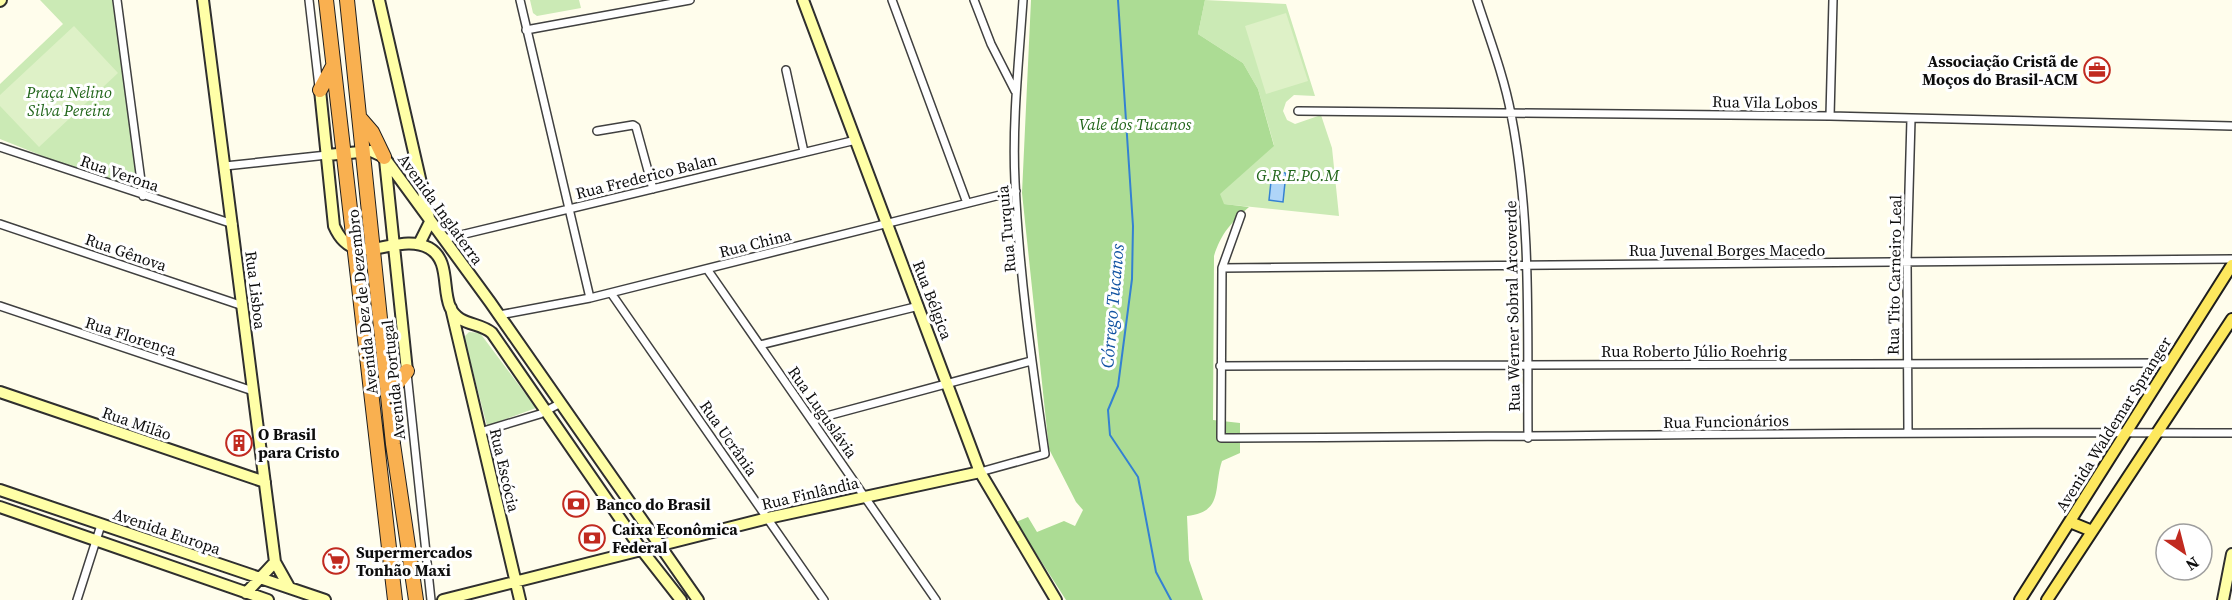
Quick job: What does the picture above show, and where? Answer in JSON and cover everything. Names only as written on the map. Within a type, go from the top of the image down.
[{"type":"highway","name":"Avenida Dez de Dezembro","points":[[326,0],[395,600]]},
{"type":"highway","name":"Avenida Dez de Dezembro","points":[[347,0],[388,395],[416,600]]},
{"type":"highway","points":[[320,90],[333,66]]},
{"type":"highway","points":[[359,117],[372,132],[384,157]]},
{"type":"highway","points":[[388,395],[407,371]]},
{"type":"main road","name":"Avenida Waldemar Spranger","points":[[2020,600],[2124,432],[2232,265]]},
{"type":"main road","points":[[2047,600],[2232,319]]},
{"type":"main road","points":[[2070,522],[2092,531]]},
{"type":"street","points":[[117,0],[143,195]]},
{"type":"street","name":"Rua Lisboa","points":[[203,0],[275,562]]},
{"type":"street","points":[[309,0],[334,226],[339,238],[354,249],[419,244],[430,222],[379,0]]},
{"type":"street","points":[[520,0],[590,298]]},
{"type":"street","points":[[526,30],[690,0]]},
{"type":"street","name":"Rua Bélgica","points":[[803,0],[980,472],[1056,600]]},
{"type":"street","points":[[892,0],[967,203]]},
{"type":"street","points":[[974,0],[991,44],[1016,93]]},
{"type":"street","name":"Rua Turquia","points":[[1023,0],[1016,93],[1016,191],[1031,361],[1045,454]]},
{"type":"street","name":"Rua Werner Sobral Arcoverde","points":[[1477,0],[1511,112],[1523,195],[1527,265],[1528,438]]},
{"type":"street","points":[[1830,116],[1833,0]]},
{"type":"street","points":[[786,70],[804,152]]},
{"type":"street","name":"Rua Vila Lobos","points":[[1298,111],[1830,116],[2232,126]]},
{"type":"street","name":"Rua Tito Carneiro Leal","points":[[1908,431],[1906,364],[1911,119]]},
{"type":"street","points":[[597,131],[633,125],[636,127],[653,189]]},
{"type":"street","name":"Rua Frederico Balan","points":[[444,239],[856,140]]},
{"type":"street","name":"Rua Verona","points":[[0,147],[232,224]]},
{"type":"street","name":"Avenida Inglaterra","points":[[327,155],[371,151],[384,157],[499,315],[698,600]]},
{"type":"street","points":[[225,166],[327,155]]},
{"type":"street","name":"Avenida Portugal","points":[[384,157],[431,600]]},
{"type":"street","name":"Rua China","points":[[499,315],[611,293],[1016,191]]},
{"type":"street","points":[[1220,366],[1222,268],[1241,214]]},
{"type":"street","name":"Rua Gênova","points":[[0,224],[243,306]]},
{"type":"street","name":"Avenida Inglaterra","points":[[419,244],[430,248],[443,265],[450,308]]},
{"type":"street","name":"Rua Juvenal Borges Macedo","points":[[1222,268],[2232,260]]},
{"type":"street","name":"Rua Luguslávia","points":[[706,269],[936,600]]},
{"type":"street","name":"Rua Ucrânia","points":[[611,293],[824,600]]},
{"type":"street","name":"Rua Florença","points":[[0,306],[254,391]]},
{"type":"street","points":[[760,345],[919,306]]},
{"type":"street","points":[[450,308],[467,323],[489,330],[641,549],[681,600]]},
{"type":"street","name":"Rua Escócia","points":[[450,308],[520,600]]},
{"type":"street","points":[[489,330],[499,315]]},
{"type":"street","name":"Rua Escócia","points":[[460,348],[467,323]]},
{"type":"street","points":[[812,420],[949,385],[1031,361]]},
{"type":"street","name":"Rua Roberto Júlio Roehrig","points":[[1220,366],[2168,363]]},
{"type":"street","name":"Rua Funcionários","points":[[1220,366],[1221,438],[1528,438],[1908,431],[2232,433]]},
{"type":"street","name":"Rua Milão","points":[[0,392],[265,482]]},
{"type":"street","points":[[480,432],[546,412],[559,404]]},
{"type":"street","name":"Rua Finlândia","points":[[443,600],[768,518],[864,495],[980,472],[1045,454]]},
{"type":"street","name":"Avenida Europa","points":[[0,490],[326,600]]},
{"type":"street","name":"Avenida Europa","points":[[0,507],[96,540],[244,596],[268,600]]},
{"type":"street","points":[[77,600],[101,525]]},
{"type":"street","points":[[2223,600],[2232,555]]},
{"type":"street","points":[[244,596],[275,562],[289,586]]},
{"type":"green space","name":"Praça Nelino Silva Pereira","points":[[40,0],[117,0],[143,196],[0,139],[0,84],[63,24]]},
{"type":"green space","points":[[530,0],[579,0],[581,8],[537,16],[533,13]]},
{"type":"green space","name":"Vale dos Tucanos","points":[[1031,0],[1205,0],[1198,34],[1243,63],[1258,89],[1274,146],[1220,194],[1224,204],[1249,207],[1228,228],[1214,256],[1213,420],[1240,423],[1240,453],[1222,461],[1215,497],[1207,510],[1187,516],[1189,560],[1203,600],[1066,600],[1016,522],[1028,517],[1037,532],[1064,521],[1075,526],[1083,510],[1076,502],[1049,449],[1022,193]]},
{"type":"green space","name":"G.R.E.PO.M","points":[[1205,0],[1286,4],[1315,96],[1294,95],[1286,102],[1283,111],[1287,120],[1295,124],[1321,115],[1332,148],[1339,216],[1223,204],[1219,194],[1274,145],[1258,89],[1243,63],[1198,34]]},
{"type":"green space","points":[[1286,13],[1308,81],[1266,94],[1245,26]]},
{"type":"green space","points":[[74,26],[118,73],[39,147],[0,106],[0,95]]},
{"type":"green space","points":[[469,332],[480,333],[536,408],[487,426],[464,337]]},
{"type":"water","points":[[1272,172],[1286,173],[1283,202],[1269,200]]},
{"type":"waterway","name":"Córrego Tucanos","points":[[1118,0],[1133,226],[1132,279],[1118,386],[1108,410],[1110,435],[1138,477],[1156,572],[1171,600]]},
{"type":"place","name":"Associação Cristã de Moços do Brasil-ACM","points":[[2097,70]]},
{"type":"place","name":"O Brasil para Cristo","points":[[239,443]]},
{"type":"place","name":"Banco do Brasil","points":[[576,504]]},
{"type":"place","name":"Caixa Econômica Federal","points":[[592,538]]},
{"type":"place","name":"Supermercados Tonhão Maxi","points":[[336,561]]}]
